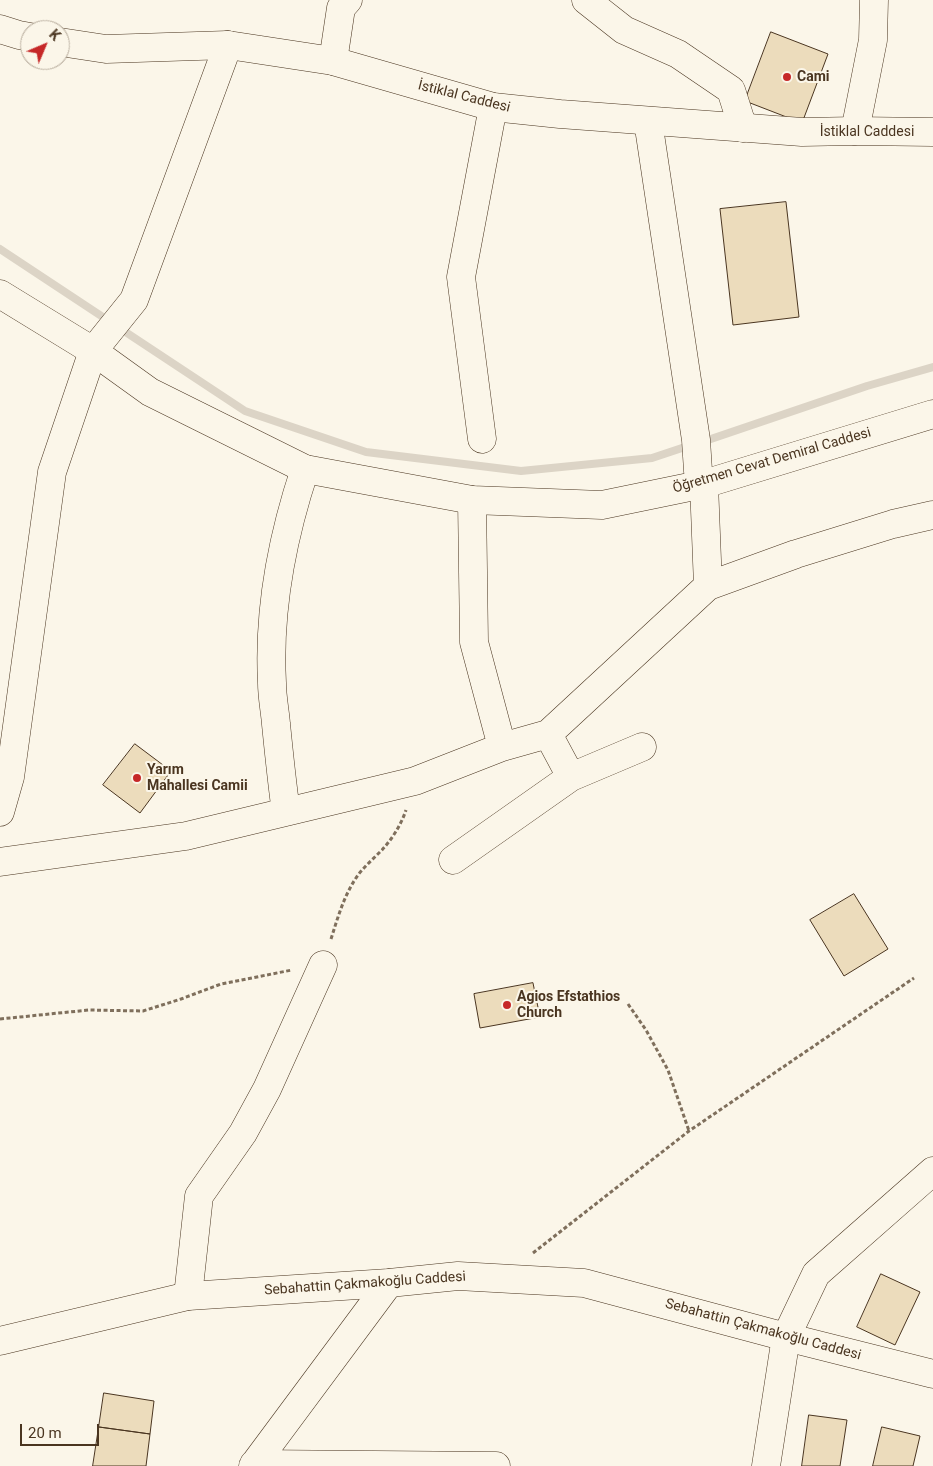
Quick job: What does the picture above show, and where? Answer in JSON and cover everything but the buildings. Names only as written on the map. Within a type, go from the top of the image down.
[{"type":"street","points":[[333,61],[340,8],[348,0]]},
{"type":"street","points":[[586,0],[624,30],[678,54],[731,90],[743,128]]},
{"type":"street","points":[[855,131],[873,40],[874,0]]},
{"type":"street","points":[[0,29],[20,35]]},
{"type":"street","name":"İstiklal Caddesi","points":[[70,44],[106,49],[228,45],[333,61],[493,107],[560,114],[802,132],[933,132]]},
{"type":"street","points":[[0,812],[10,777],[52,472],[93,351],[134,300],[228,45]]},
{"type":"street","points":[[482,439],[461,277],[493,107]]},
{"type":"street","points":[[648,121],[701,477],[708,586]]},
{"type":"street","name":"Öğretmen Cevat Demiral Caddesi","points":[[0,294],[93,351],[150,392],[305,469],[472,500],[602,505],[933,414]]},
{"type":"street","points":[[286,812],[272,683],[271,644],[279,566],[286,533],[305,469]]},
{"type":"street","points":[[472,500],[474,642],[502,747]]},
{"type":"street","points":[[0,862],[186,836],[415,781],[502,747],[548,734],[708,586],[893,524],[933,515]]},
{"type":"street","points":[[548,734],[571,777]]},
{"type":"street","points":[[452,860],[571,777],[642,747]]},
{"type":"street","points":[[188,1296],[199,1196],[243,1133],[266,1090],[323,965]]},
{"type":"street","points":[[766,1466],[786,1337],[816,1274],[933,1172]]},
{"type":"street","name":"Sebahattin Çakmakoğlu Caddesi","points":[[0,1342],[188,1296],[389,1283],[458,1276],[584,1284],[933,1374]]},
{"type":"street","points":[[254,1465],[389,1283]]},
{"type":"street","points":[[254,1465],[496,1466]]},
{"type":"path","points":[[0,1019],[88,1010],[142,1012],[221,984],[323,965],[349,889],[359,874],[383,849],[398,827],[404,816],[415,781]]},
{"type":"path","points":[[501,1278],[689,1131],[914,978]]},
{"type":"path","points":[[628,1004],[646,1030],[668,1070],[689,1131]]},
{"type":"waterway","points":[[0,249],[245,411],[366,452],[521,471],[652,458],[691,445]]},
{"type":"waterway","points":[[702,442],[867,386],[933,367]]},
{"type":"place","name":"Cami","points":[[787,77]]},
{"type":"place","name":"Yarım Mahallesi Camii","points":[[137,778]]},
{"type":"place","name":"Agios Efstathios Church","points":[[507,1005]]}]
